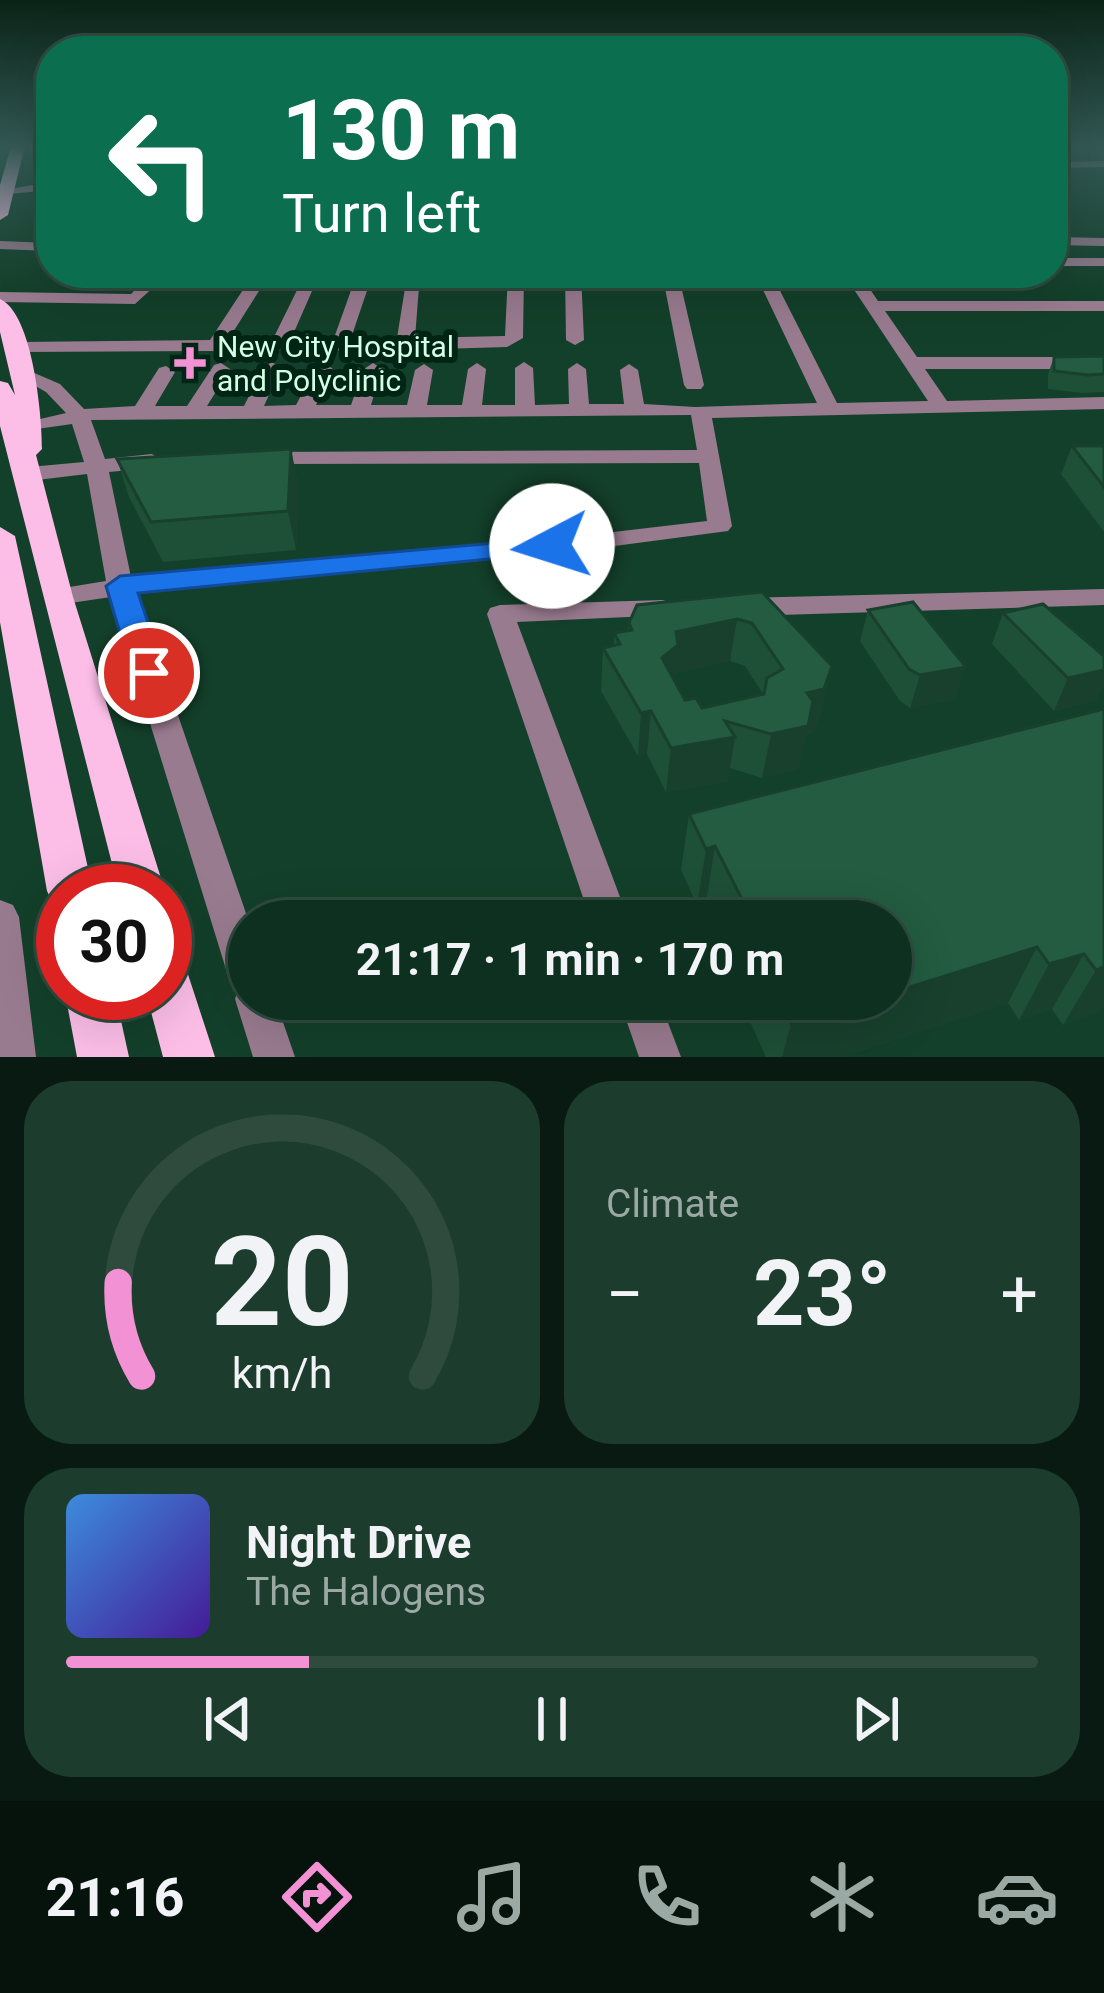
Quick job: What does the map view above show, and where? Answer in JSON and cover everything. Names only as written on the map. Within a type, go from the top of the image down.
[{"type":"main road","points":[[0,301],[25,375],[29,474]]},
{"type":"main road","points":[[4,398],[29,474],[57,597],[134,864]]},
{"type":"main road","points":[[0,536],[65,864]]},
{"type":"main road","points":[[96,1020],[103,1057]]},
{"type":"main road","points":[[178,1020],[189,1057]]},
{"type":"street","points":[[1068,241],[1104,242]]},
{"type":"street","points":[[0,245],[36,246]]},
{"type":"street","points":[[1068,262],[1104,262]]},
{"type":"street","points":[[0,301],[134,299],[145,288]]},
{"type":"street","points":[[214,346],[252,288]]},
{"type":"street","points":[[279,346],[306,288]]},
{"type":"street","points":[[340,346],[360,288]]},
{"type":"street","points":[[405,345],[415,288]]},
{"type":"street","points":[[19,346],[340,346],[512,340],[515,288]]},
{"type":"street","points":[[573,288],[575,340]]},
{"type":"street","points":[[673,288],[694,385]]},
{"type":"street","points":[[770,288],[831,411]]},
{"type":"street","points":[[861,288],[943,409]]},
{"type":"street","points":[[874,306],[1104,306]]},
{"type":"street","points":[[912,364],[1104,363]]},
{"type":"street","points":[[251,411],[272,368]]},
{"type":"street","points":[[524,368],[525,410]]},
{"type":"street","points":[[194,411],[221,369]]},
{"type":"street","points":[[303,411],[324,369]]},
{"type":"street","points":[[358,411],[373,369]]},
{"type":"street","points":[[472,411],[477,369]]},
{"type":"street","points":[[577,369],[579,411]]},
{"type":"street","points":[[416,411],[424,370]]},
{"type":"street","points":[[629,370],[635,410]]},
{"type":"street","points":[[141,412],[166,372]]},
{"type":"street","points":[[25,375],[53,388],[80,416],[98,466],[120,586],[228,915]]},
{"type":"street","points":[[57,597],[120,586],[640,539],[720,526],[700,412],[1104,403]]},
{"type":"street","points":[[30,427],[80,416],[141,412],[687,410]]},
{"type":"street","points":[[244,458],[708,457]]},
{"type":"street","points":[[29,474],[180,458]]},
{"type":"street","points":[[602,900],[500,614],[1104,597]]},
{"type":"street","points":[[0,917],[15,1057]]},
{"type":"street","points":[[263,1020],[274,1057]]},
{"type":"street","points":[[647,1020],[660,1057]]},
{"type":"building","points":[[1104,356],[1104,374],[1054,371],[1054,357]]},
{"type":"building","points":[[1072,446],[1104,446],[1104,487]]},
{"type":"building","points":[[291,449],[288,511],[151,522],[117,459]]},
{"type":"building","points":[[762,592],[832,666],[824,689],[807,693],[813,701],[808,726],[771,734],[725,721],[735,737],[671,748],[651,711],[641,713],[603,648],[620,644],[614,633],[632,630],[629,623],[637,605]],"holes":[[[737,619],[752,623],[783,669],[767,678],[764,694],[702,708],[696,698],[685,700],[662,658],[678,645],[676,632]]]},
{"type":"building","points":[[913,602],[966,667],[920,675],[909,669],[868,610]]},
{"type":"building","points":[[1043,604],[1104,656],[1104,670],[1068,678],[1003,613]]},
{"type":"building","points":[[1104,709],[1104,967],[1096,970],[1084,954],[1049,964],[1037,947],[912,986],[912,900],[742,900],[715,846],[706,849],[689,814]]},
{"type":"place","name":"New City Hospital and Polyclinic","points":[[190,363]]},
{"type":"route","points":[[149,673],[120,586],[155,579],[552,546]]}]
